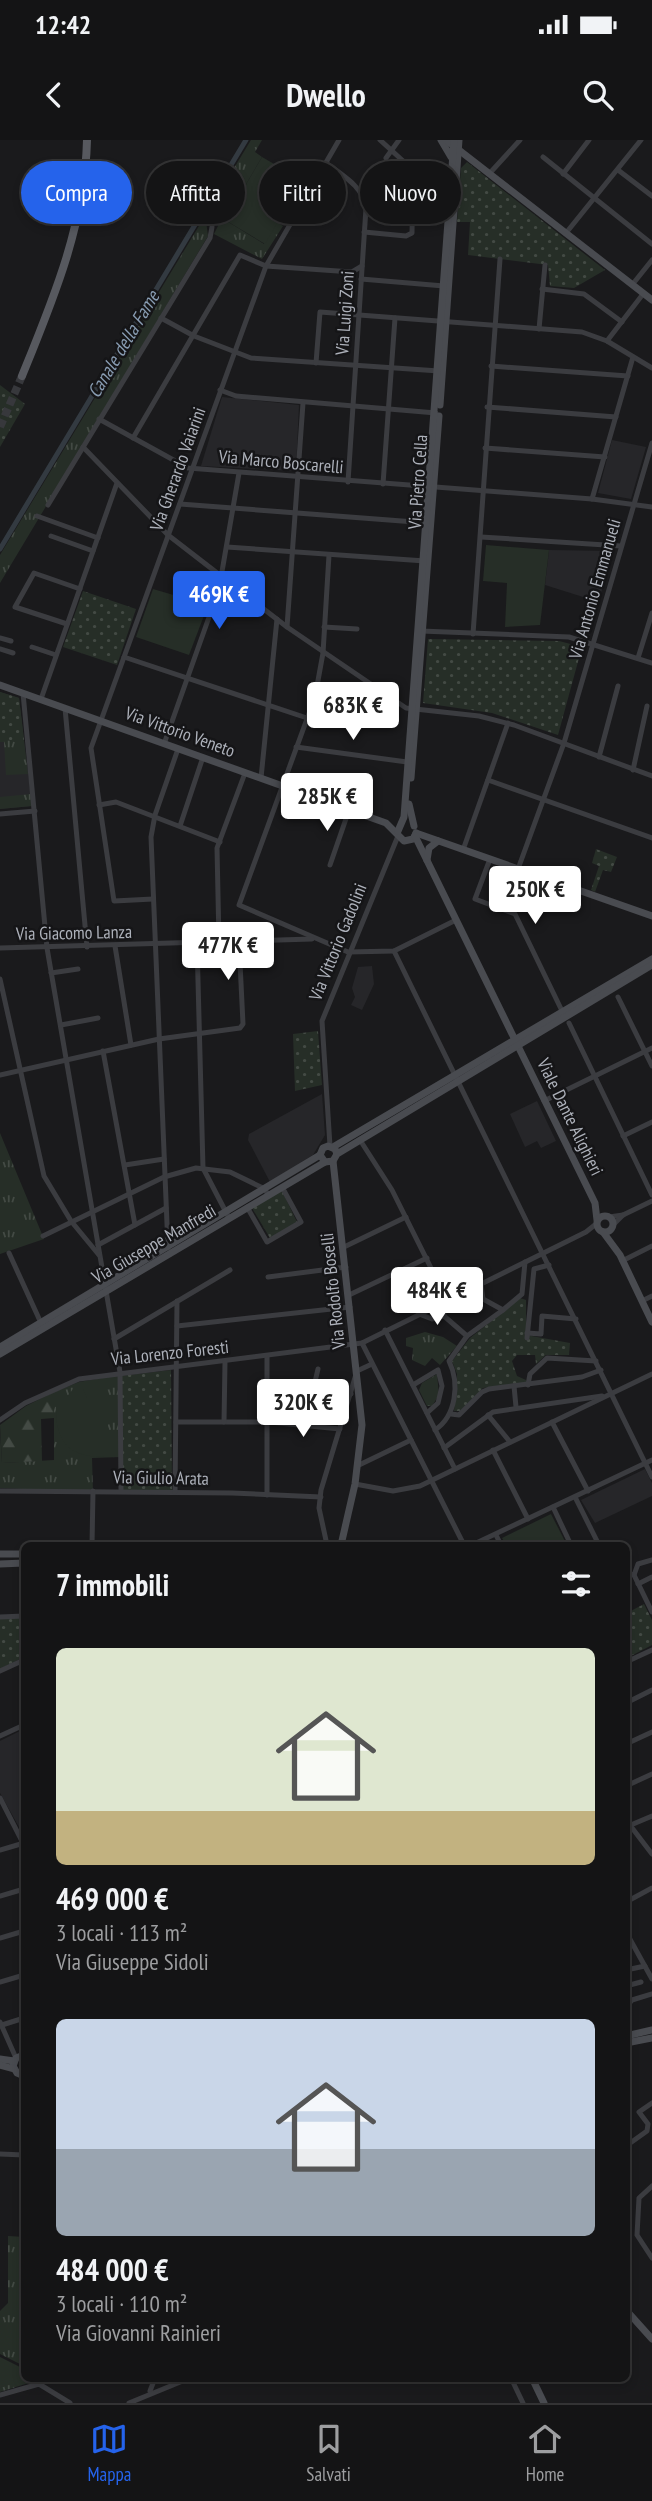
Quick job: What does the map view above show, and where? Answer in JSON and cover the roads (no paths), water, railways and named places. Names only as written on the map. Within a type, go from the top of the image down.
[{"type":"main road","points":[[22,376],[60,284],[71,247],[83,186],[87,140]]},
{"type":"main road","points":[[443,140],[456,145],[489,174],[652,300]]},
{"type":"main road","points":[[443,140],[453,161]]},
{"type":"main road","points":[[461,161],[471,159]]},
{"type":"main road","name":"Via Pietro Cella","points":[[444,321],[449,224]]},
{"type":"main road","name":"Via Pietro Cella","points":[[450,224],[409,801],[418,846],[456,920]]},
{"type":"main road","name":"Via Vittorio Veneto","points":[[0,685],[386,823],[399,830],[415,832]]},
{"type":"main road","name":"Via Pietro Cella","points":[[399,830],[415,709]]},
{"type":"main road","points":[[399,830],[407,841],[418,846]]},
{"type":"main road","points":[[407,841],[415,832],[652,916]]},
{"type":"main road","points":[[427,861],[429,848],[438,841]]},
{"type":"main road","name":"Viale Dante Alighieri","points":[[456,920],[594,1203],[597,1222]]},
{"type":"main road","name":"Via Giuseppe Manfredi","points":[[566,1017],[652,958]]},
{"type":"main road","name":"Via Giuseppe Manfredi","points":[[0,1347],[516,1042],[566,1017],[652,965]]},
{"type":"main road","name":"Via Giuseppe Manfredi","points":[[228,1214],[247,1207],[266,1192],[282,1187],[330,1154],[360,1140],[457,1078]]},
{"type":"main road","name":"Via Rodolfo Boselli","points":[[330,1154],[350,1307],[358,1343],[357,1371],[362,1425],[355,1484],[343,1542]]},
{"type":"main road","name":"Viale Dante Alighieri","points":[[594,1203],[608,1216],[613,1226]]},
{"type":"main road","points":[[608,1216],[597,1222],[621,1258],[652,1322]]},
{"type":"main road","points":[[602,1232],[613,1226],[621,1258]]},
{"type":"main road","name":"Via Giuseppe Manfredi","points":[[0,1354],[41,1325]]},
{"type":"main road","points":[[2,1554],[21,1554]]},
{"type":"main road","points":[[0,1563],[21,1563]]},
{"type":"main road","points":[[630,2035],[652,2030]]},
{"type":"main road","points":[[630,2042],[652,2038]]},
{"type":"main road","points":[[0,2065],[15,2063],[21,2058]]},
{"type":"main road","points":[[0,2059],[15,2063],[21,2072]]},
{"type":"main road","points":[[630,2314],[652,2339]]},
{"type":"main road","points":[[535,2382],[544,2403]]},
{"type":"street","name":"Via Gherardo Vaiarini","points":[[327,161],[339,140]]},
{"type":"street","points":[[364,233],[406,236],[412,233],[414,174],[408,163],[380,140]]},
{"type":"street","points":[[386,158],[399,140]]},
{"type":"street","points":[[489,174],[517,142],[508,140]]},
{"type":"street","points":[[563,174],[589,140]]},
{"type":"street","points":[[566,233],[641,140]]},
{"type":"street","points":[[543,157],[652,244]]},
{"type":"street","points":[[618,170],[652,196]]},
{"type":"street","name":"Via Luigi Zoni","points":[[346,180],[364,195],[364,233],[348,482]]},
{"type":"street","name":"Via Gherardo Vaiarini","points":[[153,899],[114,901],[92,748],[266,266],[290,224]]},
{"type":"street","points":[[48,505],[210,238],[212,227]]},
{"type":"street","points":[[133,438],[240,255],[266,266],[352,272],[362,266]]},
{"type":"street","points":[[472,634],[500,259]]},
{"type":"street","points":[[632,285],[652,260]]},
{"type":"street","points":[[539,329],[545,265]]},
{"type":"street","points":[[361,279],[444,286]]},
{"type":"street","points":[[542,289],[584,294],[622,322]]},
{"type":"street","points":[[607,341],[643,294]]},
{"type":"street","points":[[316,363],[320,312],[582,332],[607,341],[652,368]]},
{"type":"street","points":[[161,318],[250,358],[440,371]]},
{"type":"street","points":[[383,484],[395,318]]},
{"type":"street","points":[[592,499],[633,357]]},
{"type":"street","points":[[491,366],[628,376]]},
{"type":"street","points":[[220,390],[236,397],[437,413]]},
{"type":"street","points":[[287,627],[303,403]]},
{"type":"street","points":[[487,407],[616,416]]},
{"type":"street","name":"Via Marco Boscarelli","points":[[99,419],[193,469],[592,499],[652,507]]},
{"type":"street","name":"Via Antonio Emmanueli","points":[[518,869],[564,743],[652,443]]},
{"type":"street","points":[[83,447],[169,536],[323,653],[415,709],[508,723],[652,776]]},
{"type":"street","points":[[485,448],[605,457]]},
{"type":"street","points":[[164,744],[223,575],[239,473]]},
{"type":"street","points":[[41,699],[117,483]]},
{"type":"street","points":[[180,504],[428,523]]},
{"type":"street","points":[[37,516],[97,538]]},
{"type":"street","points":[[51,536],[93,551]]},
{"type":"street","points":[[481,537],[621,546]]},
{"type":"street","points":[[227,547],[426,561]]},
{"type":"street","points":[[330,555],[323,653],[315,697],[239,905],[348,952],[394,951],[456,920]]},
{"type":"street","points":[[67,624],[15,607],[34,573],[80,589]]},
{"type":"street","points":[[638,658],[652,613]]},
{"type":"street","points":[[261,778],[277,619]]},
{"type":"street","points":[[324,627],[357,629]]},
{"type":"street","points":[[420,631],[542,634],[594,644],[652,663]]},
{"type":"street","points":[[0,638],[11,641]]},
{"type":"street","points":[[32,647],[56,655]]},
{"type":"street","points":[[0,649],[13,653]]},
{"type":"street","points":[[124,657],[307,719]]},
{"type":"street","points":[[598,757],[618,686]]},
{"type":"street","points":[[23,693],[47,947],[120,1372],[121,1491]]},
{"type":"street","points":[[315,697],[379,704]]},
{"type":"street","points":[[633,769],[647,706]]},
{"type":"street","points":[[65,708],[87,947]]},
{"type":"street","points":[[463,850],[508,723]]},
{"type":"street","points":[[296,747],[407,762]]},
{"type":"street","points":[[168,1249],[151,836],[155,815],[178,749]]},
{"type":"street","points":[[180,825],[203,757]]},
{"type":"street","points":[[219,942],[220,842],[245,772]]},
{"type":"street","points":[[488,780],[652,838]]},
{"type":"street","points":[[99,805],[116,802],[220,842]]},
{"type":"street","points":[[330,865],[349,810]]},
{"type":"street","points":[[0,814],[35,811]]},
{"type":"street","name":"Via Vittorio Gadolini","points":[[330,1154],[322,1021],[399,830]]},
{"type":"street","points":[[490,859],[475,899],[515,914],[652,1195]]},
{"type":"street","name":"Via Giacomo Lanza","points":[[0,948],[316,939]]},
{"type":"street","points":[[0,1076],[159,1039],[240,1028],[243,1024],[239,942]]},
{"type":"street","points":[[197,943],[203,1168],[228,1214]]},
{"type":"street","points":[[115,946],[131,1045]]},
{"type":"street","points":[[394,951],[652,1477]]},
{"type":"street","points":[[51,973],[78,969]]},
{"type":"street","points":[[0,979],[44,1176],[71,1221],[100,1257]]},
{"type":"street","points":[[618,997],[652,1066]]},
{"type":"street","points":[[61,1025],[98,1018]]},
{"type":"street","points":[[544,1101],[652,1048]]},
{"type":"street","points":[[103,1051],[135,1225]]},
{"type":"street","points":[[623,1136],[652,1122]]},
{"type":"street","points":[[360,1140],[407,1217],[427,1258],[446,1301],[444,1316]]},
{"type":"street","points":[[125,1165],[164,1159]]},
{"type":"street","points":[[43,1236],[164,1177],[203,1168],[230,1172],[266,1192]]},
{"type":"street","points":[[247,1207],[267,1242],[301,1222],[282,1187]]},
{"type":"street","points":[[608,1216],[622,1215],[652,1201]]},
{"type":"street","points":[[98,1245],[166,1208]]},
{"type":"street","points":[[613,1226],[622,1215]]},
{"type":"street","points":[[344,1247],[407,1217]]},
{"type":"street","points":[[586,1233],[597,1222]]},
{"type":"street","points":[[586,1233],[602,1232]]},
{"type":"street","name":"Via Lorenzo Foresti","points":[[0,1420],[56,1387],[79,1378],[225,1362],[358,1343],[586,1233]]},
{"type":"street","points":[[621,1258],[652,1246]]},
{"type":"street","points":[[9,1253],[41,1325]]},
{"type":"street","points":[[349,1295],[427,1258]]},
{"type":"street","points":[[435,1430],[451,1414],[454,1378],[449,1362],[467,1336],[522,1294],[525,1262]]},
{"type":"street","points":[[549,1265],[534,1269],[527,1335],[541,1334],[542,1316],[576,1319]]},
{"type":"street","points":[[268,1277],[346,1267]]},
{"type":"street","points":[[114,1339],[230,1270]]},
{"type":"street","points":[[481,1284],[483,1298],[503,1310]]},
{"type":"street","points":[[522,1294],[531,1296]]},
{"type":"street","points":[[642,1301],[652,1296]]},
{"type":"street","points":[[175,1492],[177,1301]]},
{"type":"street","points":[[177,1326],[350,1307]]},
{"type":"street","points":[[419,1314],[432,1319],[444,1316]]},
{"type":"street","points":[[444,1316],[467,1336]]},
{"type":"street","points":[[386,1330],[455,1469]]},
{"type":"street","points":[[358,1343],[372,1364],[462,1542]]},
{"type":"street","points":[[267,1356],[267,1495]]},
{"type":"street","points":[[528,1385],[530,1374],[547,1358],[596,1361]]},
{"type":"street","points":[[223,1422],[225,1362]]},
{"type":"street","points":[[326,1542],[319,1508],[321,1497],[357,1371],[372,1364]]},
{"type":"street","points":[[318,1369],[314,1386],[351,1394]]},
{"type":"street","points":[[413,1385],[438,1370],[441,1376],[438,1403],[427,1413]]},
{"type":"street","points":[[451,1414],[459,1415],[482,1392],[582,1377],[601,1370]]},
{"type":"street","points":[[355,1484],[393,1491],[407,1490],[652,1374]]},
{"type":"street","points":[[514,1386],[516,1407]]},
{"type":"street","points":[[444,1448],[460,1439],[488,1415],[516,1407],[568,1403],[612,1394]]},
{"type":"street","points":[[488,1415],[510,1442]]},
{"type":"street","points":[[176,1422],[269,1422],[340,1429]]},
{"type":"street","points":[[552,1422],[588,1491]]},
{"type":"street","points":[[357,1466],[411,1440]]},
{"type":"street","points":[[493,1450],[528,1519]]},
{"type":"street","points":[[479,1542],[652,1460]]},
{"type":"street","name":"Via Giulio Arata","points":[[0,1491],[175,1492],[321,1497]]},
{"type":"street","points":[[92,1542],[93,1491]]},
{"type":"street","points":[[575,1497],[598,1542]]},
{"type":"street","points":[[553,1507],[570,1542]]},
{"type":"street","points":[[496,1535],[500,1542]]},
{"type":"street","points":[[634,1576],[638,1564],[652,1560]]},
{"type":"street","points":[[630,1574],[634,1576],[652,1612]]},
{"type":"street","points":[[638,1584],[652,1577]]},
{"type":"street","points":[[0,1617],[21,1616]]},
{"type":"street","points":[[630,1660],[652,1650]]},
{"type":"street","points":[[0,1671],[21,1661]]},
{"type":"street","points":[[630,1701],[652,1690]]},
{"type":"street","points":[[0,1736],[21,1726]]},
{"type":"street","points":[[630,1742],[652,1732]]},
{"type":"street","points":[[630,1784],[652,1774]]},
{"type":"street","points":[[0,1798],[21,1837]]},
{"type":"street","points":[[630,1823],[652,1816]]},
{"type":"street","points":[[630,1826],[652,1854]]},
{"type":"street","points":[[0,1850],[21,1844]]},
{"type":"street","points":[[630,1900],[652,1888]]},
{"type":"street","points":[[0,1896],[21,1890]]},
{"type":"street","points":[[0,1938],[21,1932]]},
{"type":"street","points":[[630,1939],[652,1979]]},
{"type":"street","points":[[630,1969],[652,1958]]},
{"type":"street","points":[[0,1982],[21,1976]]},
{"type":"street","points":[[630,1985],[641,1982]]},
{"type":"street","points":[[630,2002],[652,1994]]},
{"type":"street","points":[[15,2063],[1,2024],[21,2019]]},
{"type":"street","points":[[8,2038],[21,2052]]},
{"type":"street","points":[[630,2144],[650,2131],[650,2121],[639,2112],[652,2103]]},
{"type":"street","points":[[0,2154],[21,2154]]},
{"type":"street","points":[[652,2186],[638,2199],[637,2235],[652,2258]]},
{"type":"street","points":[[645,2248],[652,2243]]},
{"type":"street","points":[[149,2393],[153,2382]]},
{"type":"street","points":[[129,2403],[179,2382]]},
{"type":"street","points":[[513,2382],[523,2403]]},
{"type":"street","points":[[0,2395],[39,2384],[70,2403]]},
{"type":"waterway","name":"Canale della Fame","points":[[0,549],[246,140]]},
{"type":"tunnel","points":[[0,427],[22,376]]}]
